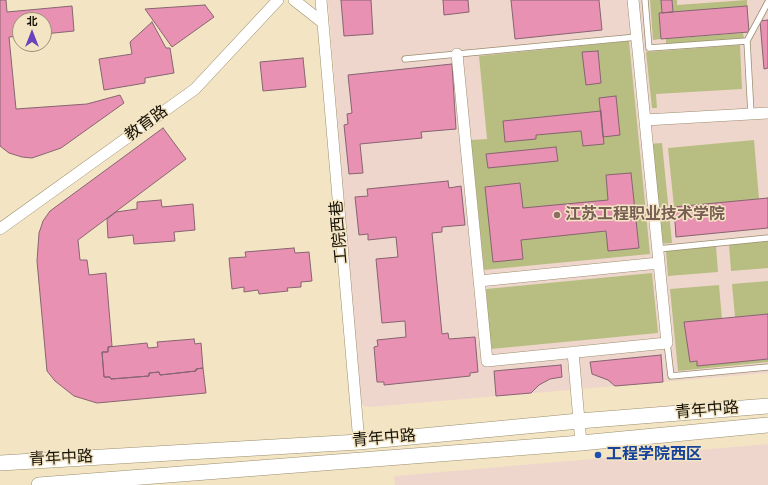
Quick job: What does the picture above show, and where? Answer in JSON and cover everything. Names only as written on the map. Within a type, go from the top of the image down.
[{"type":"main road","name":"青年中路","points":[[0,463],[359,442],[579,421],[768,406]]},
{"type":"main road","name":"青年中路","points":[[39,485],[581,443],[768,425]]},
{"type":"street","name":"教育路","points":[[0,229],[195,89],[278,0]]},
{"type":"street","points":[[294,0],[322,22]]},
{"type":"street","name":"工院西巷","points":[[321,0],[359,442]]},
{"type":"street","points":[[457,54],[487,361],[667,343],[633,0]]},
{"type":"street","points":[[645,120],[768,113]]},
{"type":"street","points":[[479,281],[659,263]]},
{"type":"street","points":[[573,352],[581,443]]},
{"type":"lane","points":[[645,0],[649,48],[747,41]]},
{"type":"lane","points":[[751,114],[747,41],[768,2]]},
{"type":"lane","points":[[405,59],[637,37]]},
{"type":"lane","points":[[658,248],[768,238]]},
{"type":"lane","points":[[667,343],[671,376],[768,367]]},
{"type":"shaded area","name":"江苏工程职业技术学院","points":[[328,0],[768,0],[768,373],[371,407],[364,406],[360,401]]},
{"type":"shaded area","points":[[768,444],[768,485],[395,485],[394,476]]},
{"type":"green space","points":[[650,0],[661,0],[662,13],[659,13],[661,39],[653,40]]},
{"type":"green space","points":[[672,0],[677,0],[677,5],[747,0],[747,6],[673,12]]},
{"type":"green space","points":[[743,33],[744,38],[666,44],[666,39]]},
{"type":"green space","points":[[629,41],[650,254],[484,270],[471,140],[487,139],[479,56]]},
{"type":"green space","points":[[740,45],[742,89],[656,94],[657,108],[652,108],[646,52]]},
{"type":"green space","points":[[754,140],[759,199],[674,207],[668,148]]},
{"type":"green space","points":[[662,143],[672,243],[658,244],[648,144]]},
{"type":"green space","points":[[768,241],[768,268],[731,271],[729,245]]},
{"type":"green space","points":[[716,246],[718,272],[668,276],[666,251]]},
{"type":"green space","points":[[652,273],[658,333],[491,349],[486,289]]},
{"type":"green space","points":[[768,281],[768,314],[735,317],[732,284]]},
{"type":"green space","points":[[719,285],[722,319],[684,322],[690,362],[697,361],[697,366],[768,359],[768,362],[678,371],[670,289]]},
{"type":"building","points":[[0,0],[6,0],[7,12],[72,6],[74,31],[52,33],[52,12],[12,12],[12,37],[9,37],[16,109],[87,104],[120,95],[124,103],[61,148],[32,158],[9,153],[0,146]]},
{"type":"building","points":[[341,0],[371,0],[373,34],[344,36]]},
{"type":"building","points":[[443,0],[468,0],[469,12],[444,15]]},
{"type":"building","points":[[511,0],[599,0],[602,30],[515,39]]},
{"type":"building","points":[[661,0],[672,0],[673,12],[662,13]]},
{"type":"building","points":[[205,5],[214,17],[172,47],[145,9]]},
{"type":"building","points":[[747,6],[749,32],[661,39],[659,13]]},
{"type":"building","points":[[768,20],[768,68],[764,69],[760,21]]},
{"type":"building","points":[[152,22],[166,48],[170,48],[174,73],[145,78],[145,83],[104,90],[99,59],[132,54],[130,42]]},
{"type":"building","points":[[598,51],[601,83],[586,85],[582,52]]},
{"type":"building","points":[[303,58],[306,87],[263,91],[260,62]]},
{"type":"building","points":[[452,64],[456,129],[421,132],[422,138],[360,144],[363,173],[349,174],[344,125],[348,124],[347,114],[352,113],[348,75]]},
{"type":"building","points":[[616,96],[620,135],[603,137],[599,98]]},
{"type":"building","points":[[601,111],[604,144],[583,146],[581,131],[536,135],[536,139],[505,142],[503,121]]},
{"type":"building","points":[[163,128],[186,159],[78,240],[80,260],[87,260],[89,275],[106,273],[112,346],[108,347],[108,352],[102,352],[104,377],[110,377],[111,379],[149,376],[149,373],[159,372],[160,375],[196,371],[196,369],[203,368],[206,393],[97,403],[74,396],[55,381],[47,371],[37,261],[39,233],[43,221],[50,211]]},
{"type":"building","points":[[556,147],[558,161],[488,168],[486,154]]},
{"type":"building","points":[[631,173],[639,248],[608,251],[606,231],[521,240],[523,259],[493,262],[485,187],[520,183],[523,208],[608,200],[606,175]]},
{"type":"building","points":[[448,181],[449,188],[461,186],[465,225],[442,227],[442,232],[432,233],[442,334],[448,333],[449,339],[475,337],[478,372],[470,373],[470,376],[384,385],[384,382],[377,382],[374,347],[378,346],[377,340],[406,337],[405,321],[382,323],[376,259],[398,257],[396,237],[368,240],[368,234],[359,235],[355,197],[368,196],[367,189]]},
{"type":"building","points":[[768,198],[768,228],[676,237],[674,207]]},
{"type":"building","points":[[161,200],[162,207],[193,204],[195,230],[174,232],[175,241],[134,244],[133,235],[108,238],[107,219],[116,212],[137,209],[137,202]]},
{"type":"building","points":[[294,248],[295,253],[309,252],[312,281],[301,282],[301,287],[287,288],[288,291],[259,294],[258,290],[244,292],[244,287],[232,289],[229,258],[246,257],[245,252]]},
{"type":"building","points":[[768,314],[768,359],[697,366],[697,361],[690,362],[684,322]]},
{"type":"building","points":[[194,339],[195,344],[201,343],[203,368],[196,369],[196,371],[160,375],[159,372],[149,373],[149,376],[111,379],[110,377],[104,377],[102,352],[108,352],[108,347],[147,343],[148,348],[158,347],[157,342]]},
{"type":"building","points":[[661,355],[663,382],[615,386],[608,380],[592,374],[590,362]]},
{"type":"building","points":[[561,365],[562,377],[550,379],[539,385],[531,393],[496,396],[494,371]]},
{"type":"place","name":"江苏工程职业技术学院","points":[[557,215]]},
{"type":"place","name":"工程学院西区","points":[[598,455]]}]
